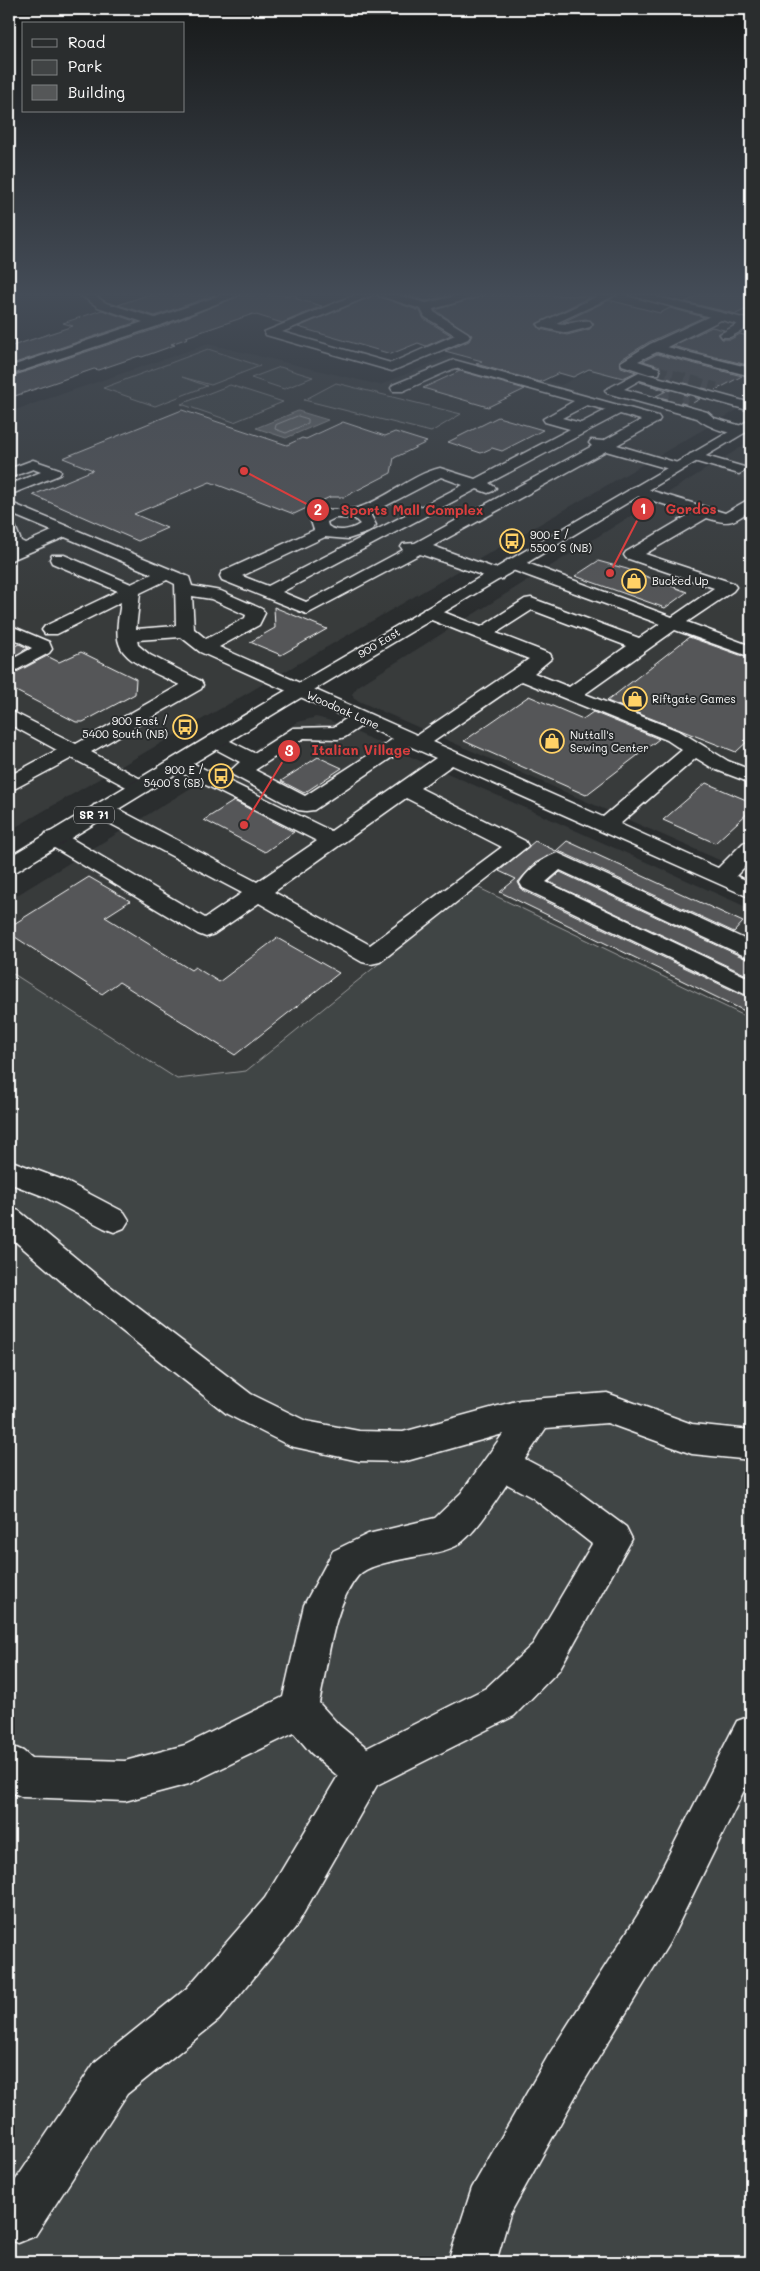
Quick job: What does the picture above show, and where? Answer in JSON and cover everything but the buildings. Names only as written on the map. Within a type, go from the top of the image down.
[{"type":"street","points":[[583,428],[550,419],[585,401],[621,405],[653,419],[671,424]]},
{"type":"street","points":[[617,401],[621,405]]},
{"type":"street","points":[[690,401],[714,408]]},
{"type":"street","points":[[690,401],[714,408],[747,426]]},
{"type":"street","points":[[690,401],[714,408],[751,407]]},
{"type":"street","points":[[268,593],[371,533],[477,484],[583,428],[621,405]]},
{"type":"street","points":[[228,576],[307,608],[653,419]]},
{"type":"street","name":"900 East","points":[[9,866],[299,691],[747,426]]},
{"type":"street","points":[[697,431],[725,439]]},
{"type":"street","points":[[569,435],[676,467]]},
{"type":"street","points":[[9,457],[54,472],[9,490]]},
{"type":"street","points":[[695,457],[739,470]]},
{"type":"street","points":[[9,474],[30,465]]},
{"type":"street","points":[[324,531],[318,524],[322,517],[335,513],[358,514],[440,472],[513,496]]},
{"type":"street","points":[[636,491],[743,524]]},
{"type":"street","points":[[727,519],[751,503]]},
{"type":"street","points":[[571,695],[662,629],[674,624],[727,587],[632,555],[706,512]]},
{"type":"street","points":[[14,513],[65,531],[183,581],[185,631],[128,635]]},
{"type":"street","points":[[358,514],[368,521],[371,533]]},
{"type":"street","points":[[9,529],[16,553],[65,531]]},
{"type":"street","points":[[215,595],[228,576],[324,531],[346,534],[371,533],[416,550],[422,558],[489,578]]},
{"type":"street","points":[[58,560],[132,591]]},
{"type":"street","points":[[513,564],[751,652]]},
{"type":"street","points":[[51,630],[166,574]]},
{"type":"street","points":[[184,590],[215,595],[256,613],[253,621],[205,647]]},
{"type":"street","points":[[9,784],[74,751],[194,685],[143,660],[129,647],[126,626],[132,591]]},
{"type":"street","points":[[482,634],[531,603],[640,645]]},
{"type":"street","points":[[604,632],[636,609]]},
{"type":"street","points":[[360,718],[338,733],[300,732],[240,771],[306,805],[543,658],[430,613]]},
{"type":"street","points":[[9,630],[43,646],[43,649],[9,668]]},
{"type":"street","name":"Woodoak Lane","points":[[185,631],[205,647],[299,691],[751,891]]},
{"type":"street","points":[[520,674],[674,736],[721,765],[751,777]]},
{"type":"street","points":[[9,716],[141,786]]},
{"type":"street","points":[[215,742],[255,761]]},
{"type":"street","points":[[605,826],[695,749]]},
{"type":"street","points":[[54,838],[206,929],[449,758]]},
{"type":"street","points":[[179,764],[333,840]]},
{"type":"street","points":[[102,810],[259,893],[372,956],[517,846],[405,789]]},
{"type":"street","points":[[721,878],[751,848]]},
{"type":"street","points":[[750,949],[558,860],[531,883],[751,989]]},
{"type":"street","points":[[9,1171],[53,1188],[114,1220]]},
{"type":"street","points":[[9,1219],[95,1292],[239,1404],[302,1435],[359,1446],[403,1446],[520,1415],[607,1408],[751,1460]]},
{"type":"street","points":[[9,1765],[23,1777],[81,1781],[126,1781],[189,1764],[261,1730],[299,1709],[322,1604],[346,1563],[368,1551],[445,1533],[473,1505],[537,1414]]},
{"type":"street","points":[[692,1439],[751,1445]]},
{"type":"street","points":[[18,2219],[111,2078],[203,2004],[280,1913],[363,1771],[500,1702],[546,1657],[614,1539],[545,1486],[502,1464]]},
{"type":"street","points":[[299,1709],[325,1739],[363,1771]]},
{"type":"street","points":[[472,2262],[489,2205],[564,2072],[654,1928],[751,1735]]},
{"type":"shaded area","points":[[41,401],[751,401],[9,831],[9,412]]},
{"type":"shaded area","points":[[751,441],[751,874],[354,699],[352,694],[358,686]]},
{"type":"shaded area","points":[[316,717],[331,721],[751,909],[751,1019],[475,886],[246,1071],[177,1079],[9,971],[9,900],[298,722]]},
{"type":"green space","points":[[140,401],[168,401],[155,406]]},
{"type":"green space","points":[[189,401],[283,402],[234,422],[181,404]]},
{"type":"green space","points":[[308,401],[409,401],[461,414],[431,432]]},
{"type":"green space","points":[[475,886],[751,1019],[751,2262],[9,2262],[9,971],[177,1079],[246,1071]]},
{"type":"water","points":[[298,411],[328,420],[286,438],[256,428]]},
{"type":"tunnel","points":[[686,401],[693,403]]},
{"type":"tunnel","points":[[739,470],[751,473]]},
{"type":"place","name":"Sports Mall Complex","points":[[244,471]]},
{"type":"place","name":"900 E / 5500 S (NB)","points":[[512,541]]},
{"type":"place","name":"Gordos","points":[[610,573]]},
{"type":"place","name":"Bucked Up","points":[[634,581]]},
{"type":"place","name":"Riftgate Games","points":[[635,699]]},
{"type":"place","name":"900 East / 5400 South (NB)","points":[[185,727]]},
{"type":"place","name":"Nuttall's Sewing Center","points":[[552,741]]},
{"type":"place","name":"900 E / 5400 S (SB)","points":[[221,776]]},
{"type":"place","name":"Italian Village","points":[[244,825]]}]
